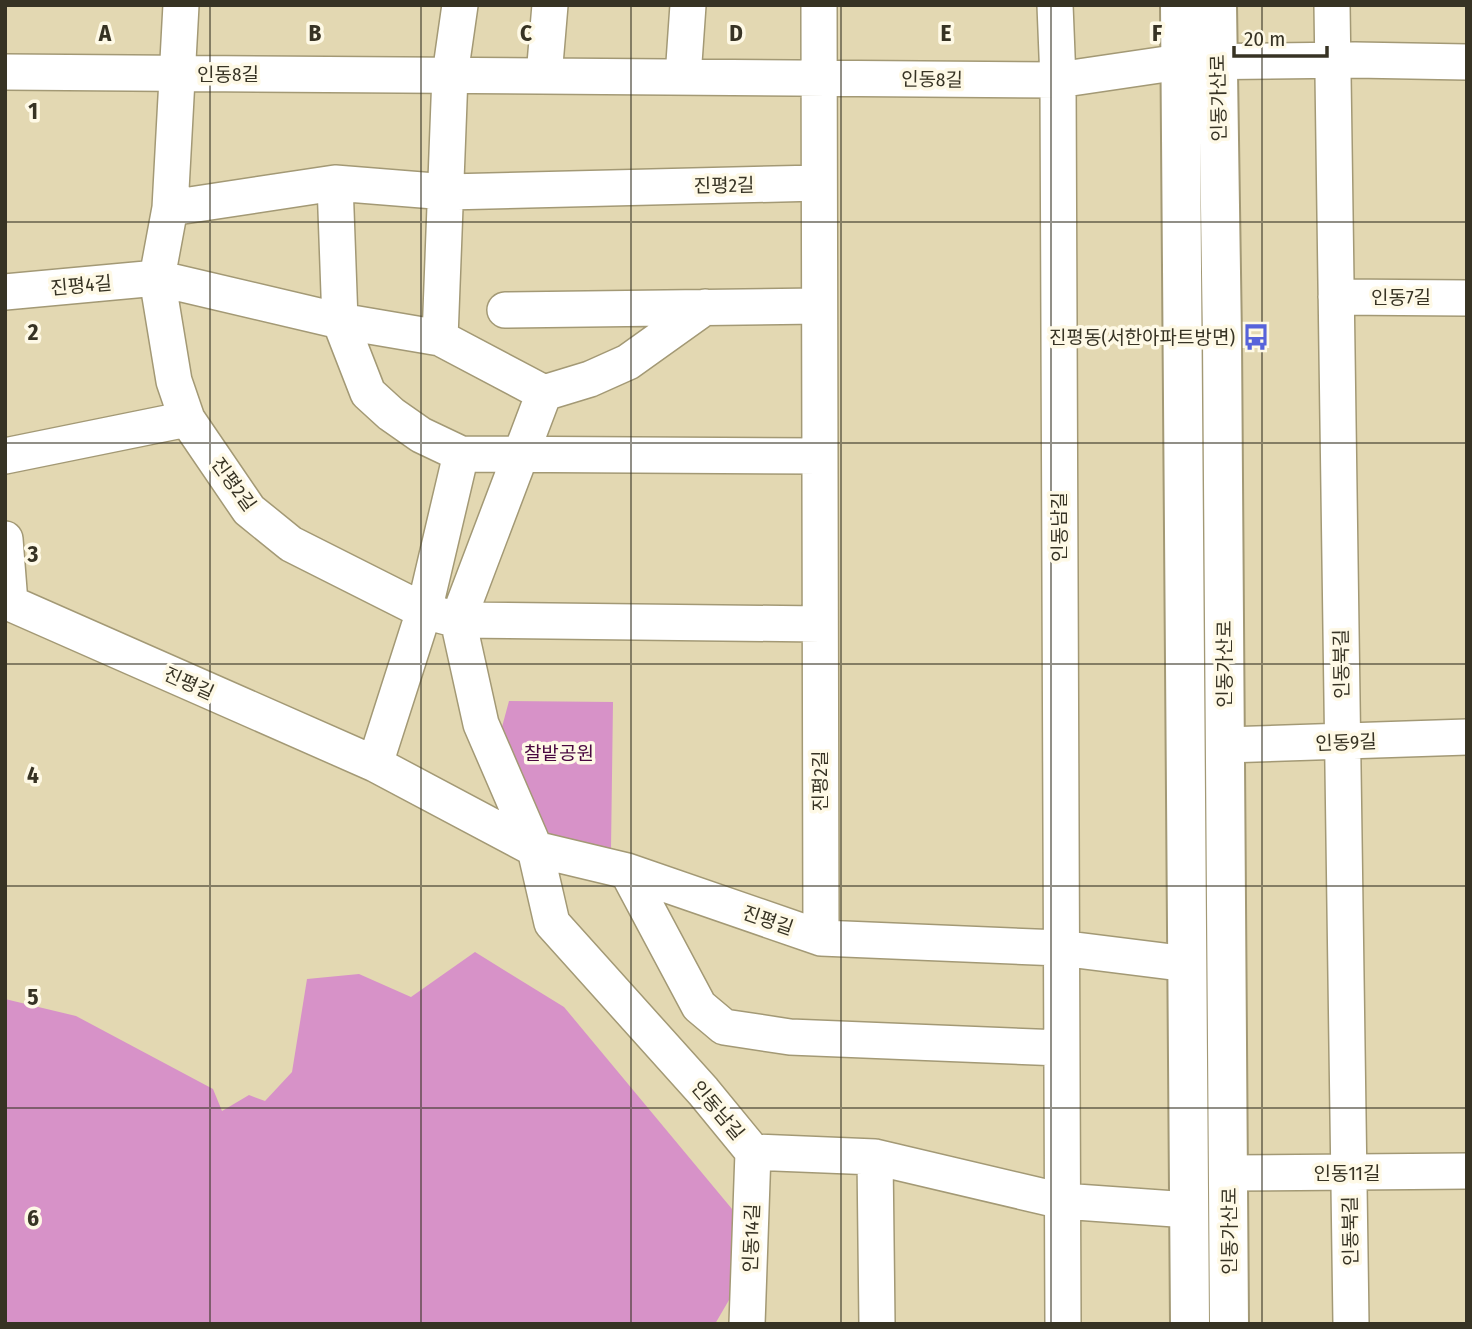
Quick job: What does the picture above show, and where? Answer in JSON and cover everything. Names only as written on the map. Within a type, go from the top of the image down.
[{"type":"main road","name":"인동가산로","points":[[1180,5],[1199,62],[1222,339],[1229,1324]]},
{"type":"main road","name":"인동가산로","points":[[1191,1324],[1187,697],[1199,62],[1217,5]]},
{"type":"street","name":"진평2길","points":[[181,5],[170,208],[157,278],[174,381],[187,419],[249,510],[290,544],[424,611],[458,620],[820,624]]},
{"type":"street","points":[[440,338],[450,75],[460,5]]},
{"type":"street","points":[[544,76],[550,5]]},
{"type":"street","points":[[683,77],[688,5]]},
{"type":"street","name":"진평2길","points":[[818,5],[821,938]]},
{"type":"street","name":"인동남길","points":[[1055,5],[1058,80],[1063,1324]]},
{"type":"street","name":"인동북길","points":[[1332,5],[1351,1324]]},
{"type":"street","name":"인동8길","points":[[5,72],[1058,80],[1199,62],[1467,62]]},
{"type":"street","name":"진평2길","points":[[170,208],[335,183],[447,191],[819,183]]},
{"type":"street","points":[[335,183],[341,321],[368,393],[391,414],[421,435],[461,454],[820,456]]},
{"type":"street","points":[[157,278],[341,321],[440,338],[544,393],[590,379],[628,362],[705,307]]},
{"type":"street","name":"진평4길","points":[[5,292],[157,278]]},
{"type":"street","name":"인동7길","points":[[1336,297],[1467,298]]},
{"type":"street","points":[[505,310],[819,306]]},
{"type":"street","points":[[458,620],[544,393]]},
{"type":"street","points":[[5,456],[187,419]]},
{"type":"street","points":[[375,764],[424,611],[461,454]]},
{"type":"street","points":[[5,539],[8,602]]},
{"type":"street","name":"진평길","points":[[8,602],[375,764],[535,849],[627,872],[821,938],[1060,948],[1188,964]]},
{"type":"street","name":"인동남길","points":[[458,620],[481,724],[535,849],[552,923],[703,1091],[753,1152],[875,1157],[1062,1201]]},
{"type":"street","name":"인동9길","points":[[1225,745],[1467,737]]},
{"type":"street","points":[[627,872],[699,1006],[724,1027],[790,1037],[1061,1048]]},
{"type":"street","name":"인동14길","points":[[747,1324],[753,1152]]},
{"type":"street","points":[[875,1157],[877,1324]]},
{"type":"street","name":"인동11길","points":[[1228,1173],[1467,1171]]},
{"type":"street","points":[[1062,1201],[1189,1210]]},
{"type":"green space","name":"찰밭공원","points":[[509,701],[613,702],[611,849],[571,851],[527,815],[499,738]]},
{"type":"green space","points":[[475,952],[564,1007],[742,1221],[729,1300],[715,1324],[5,1324],[5,999],[76,1016],[213,1089],[222,1111],[249,1095],[265,1101],[292,1072],[307,979],[359,974],[411,997]]},
{"type":"place","name":"진평동(서한아파트방면)","points":[[1256,337]]}]
